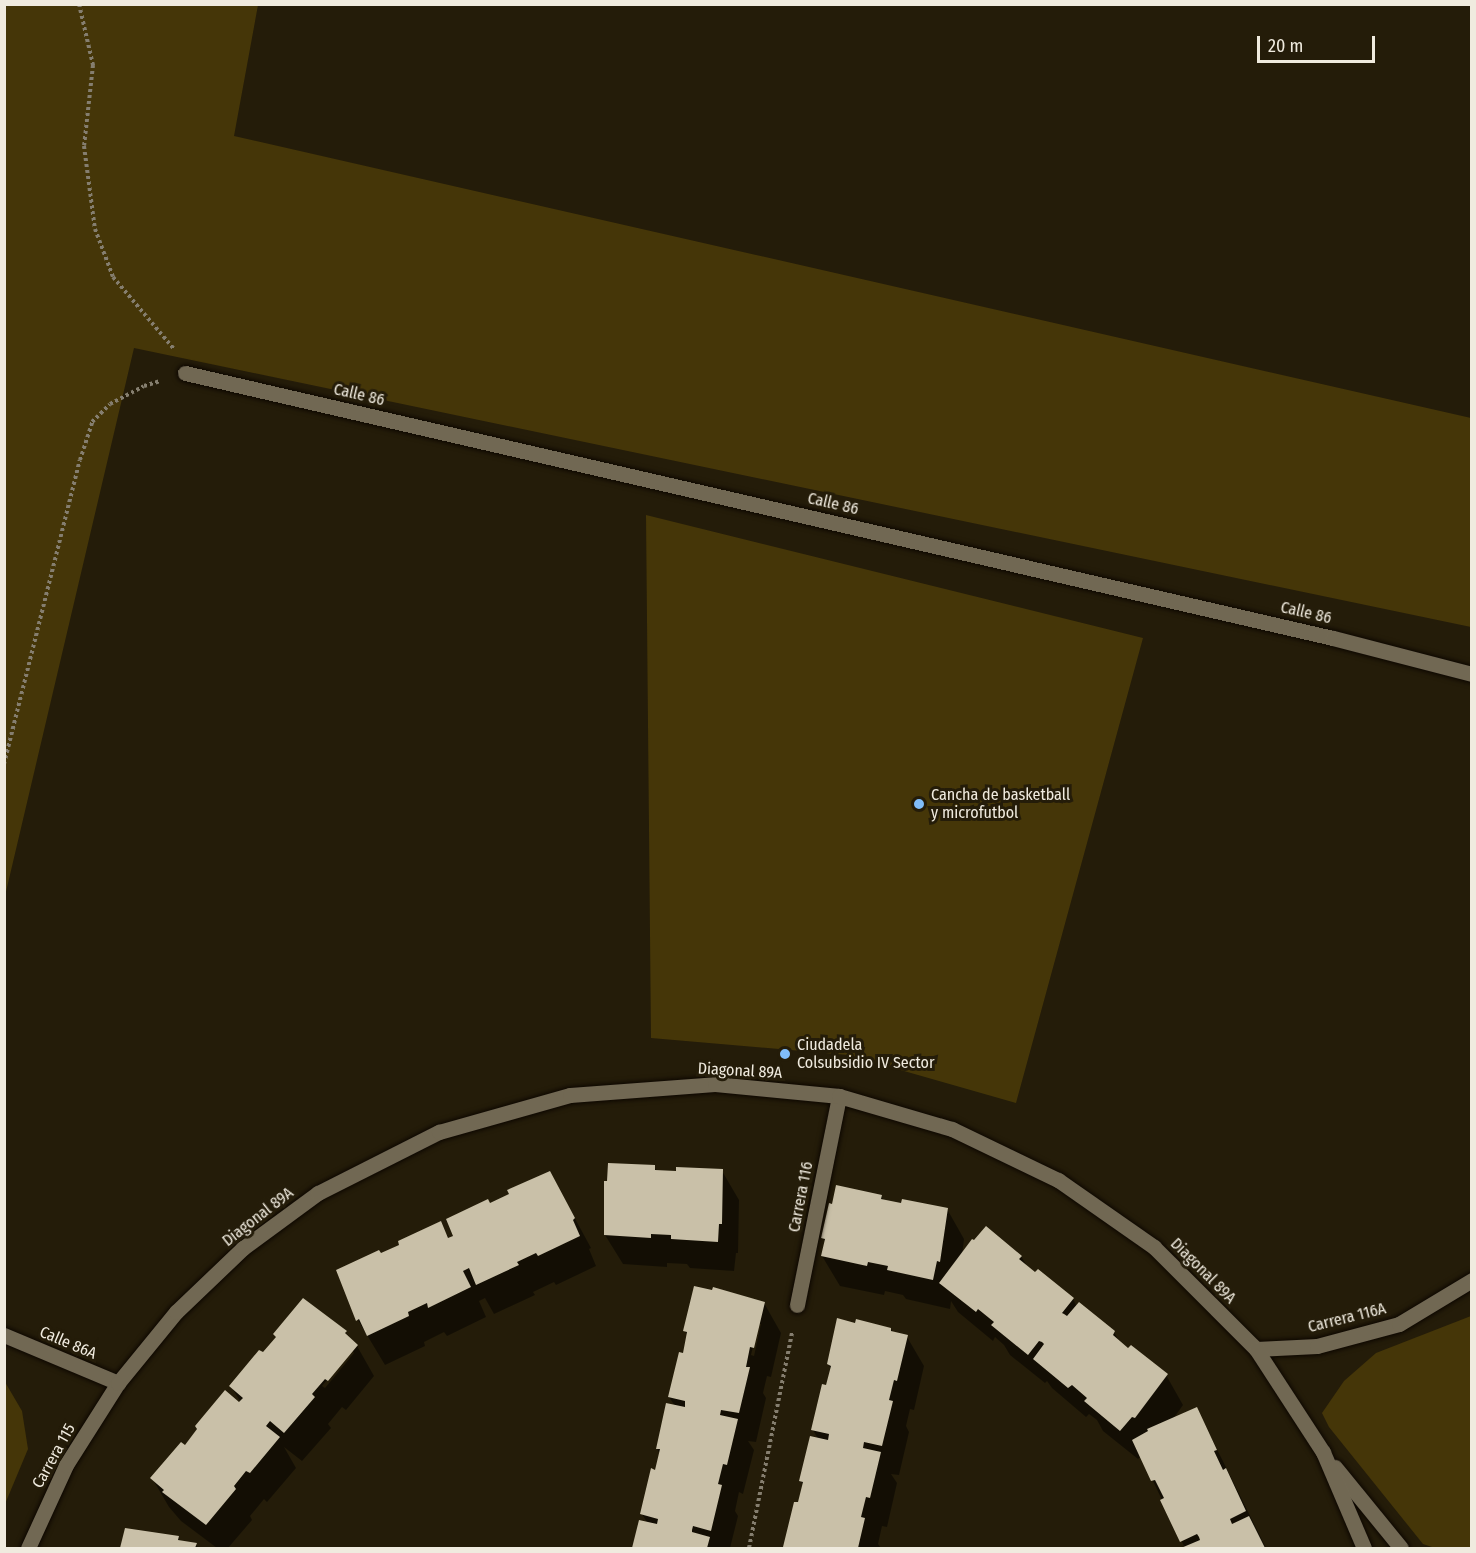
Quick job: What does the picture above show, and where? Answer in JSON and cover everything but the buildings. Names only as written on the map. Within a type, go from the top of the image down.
[{"type":"street","name":"Calle 86","points":[[185,373],[1333,638],[1472,674]]},
{"type":"street","name":"Diagonal 89A","points":[[118,1383],[176,1312],[243,1248],[318,1193],[439,1132],[570,1095],[715,1084],[839,1096],[952,1128],[1058,1180],[1154,1247],[1256,1349],[1323,1452],[1401,1548]]},
{"type":"street","name":"Carrera 116","points":[[798,1305],[839,1096]]},
{"type":"street","name":"Carrera 116A","points":[[1256,1349],[1317,1346],[1399,1324],[1472,1280]]},
{"type":"street","name":"Calle 86A","points":[[4,1335],[118,1383]]},
{"type":"street","name":"Carrera 115","points":[[28,1548],[66,1465],[118,1383]]},
{"type":"street","name":"Diagonal 89A","points":[[1323,1452],[1365,1548]]},
{"type":"path","points":[[4,765],[80,460],[92,422],[110,404],[144,386],[185,373],[171,343],[113,277],[95,230],[84,146],[93,64],[79,4]]},
{"type":"path","points":[[749,1548],[798,1305]]},
{"type":"shaded area","points":[[5,4],[258,5],[234,136],[1471,418],[1471,627],[134,348],[5,896]]},
{"type":"shaded area","points":[[646,515],[1143,638],[1016,1103],[848,1055],[651,1038]]},
{"type":"shaded area","points":[[1471,1316],[1471,1548],[1435,1548],[1423,1544],[1329,1427],[1322,1413],[1344,1381],[1376,1353]]},
{"type":"shaded area","points":[[5,1382],[22,1411],[28,1449],[5,1504]]},
{"type":"place","name":"Cancha de basketball y microfutbol","points":[[919,804]]},
{"type":"place","name":"Ciudadela Colsubsidio IV Sector","points":[[785,1054]]}]
